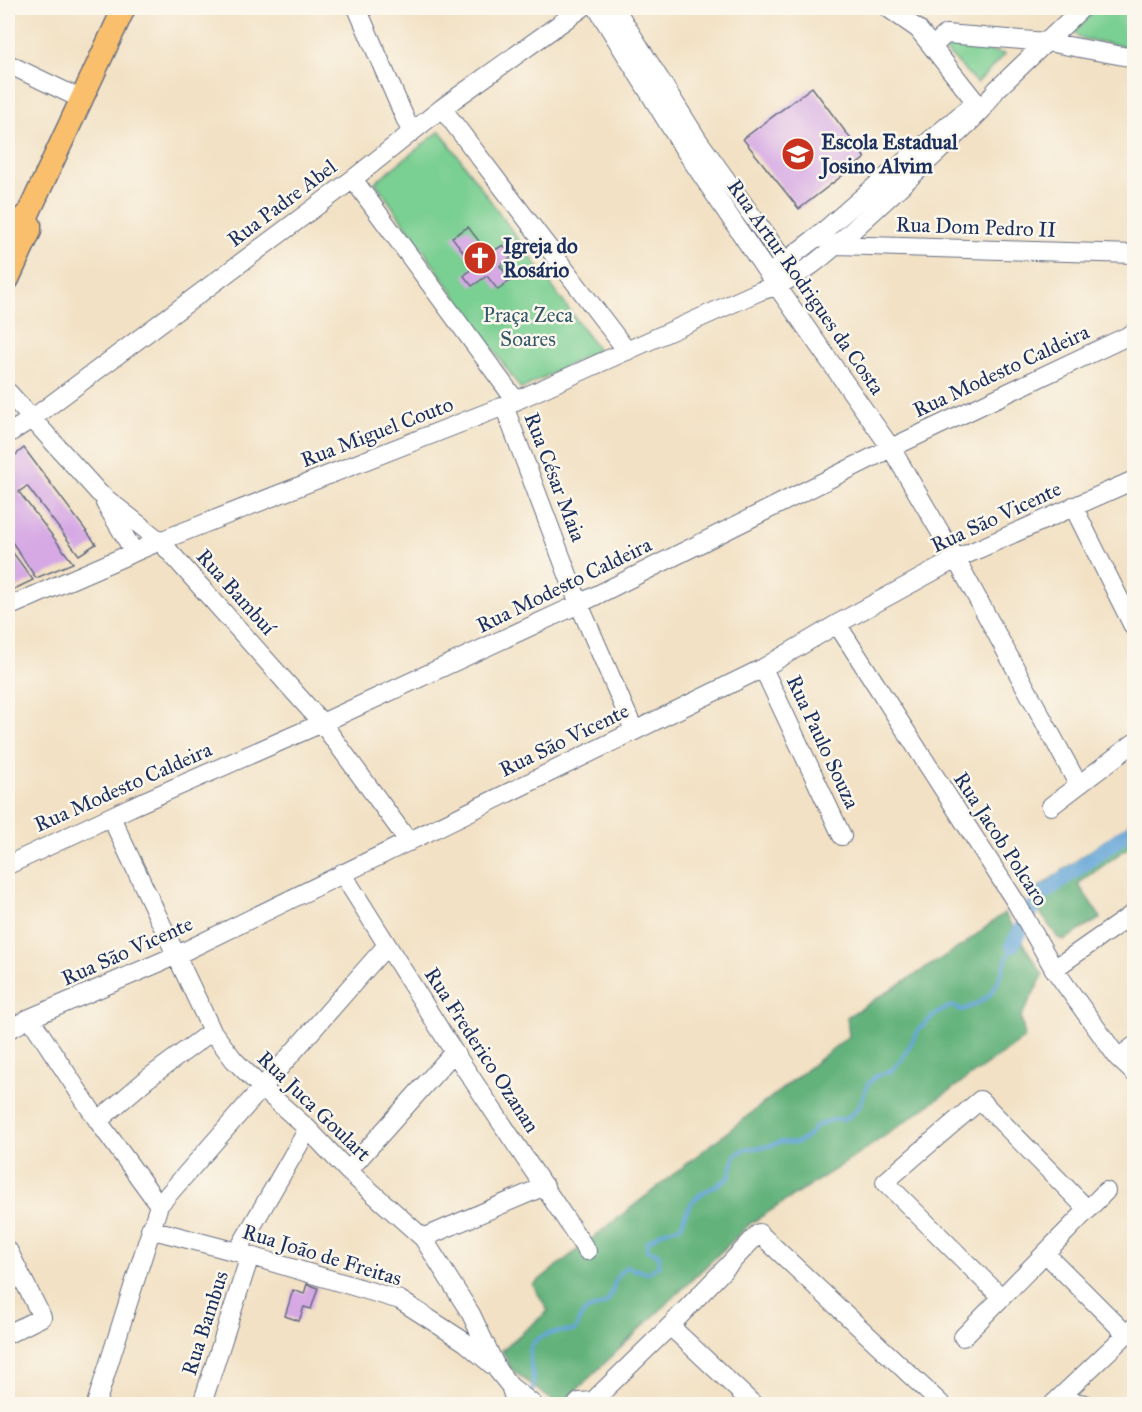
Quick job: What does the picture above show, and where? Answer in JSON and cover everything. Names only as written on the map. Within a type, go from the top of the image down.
[{"type":"main road","points":[[8,279],[18,226],[124,8]]},
{"type":"street","points":[[357,8],[411,132]]},
{"type":"street","name":"Rua Padre Abel","points":[[8,434],[33,418],[353,179],[442,108],[582,8]]},
{"type":"street","name":"Rua Artur Rodrigues da Costa","points":[[597,8],[691,145],[789,269]]},
{"type":"street","name":"Rua Artur Rodrigues da Costa","points":[[615,8],[769,284],[891,448],[957,559],[1078,784]]},
{"type":"street","points":[[888,8],[918,29],[940,40],[1047,42],[1134,58]]},
{"type":"street","name":"Rua Miguel Couto","points":[[8,607],[160,541],[510,403],[769,284],[789,269],[836,245],[865,211],[1082,8]]},
{"type":"street","points":[[940,40],[979,106]]},
{"type":"street","points":[[8,64],[81,99]]},
{"type":"street","points":[[442,108],[627,351]]},
{"type":"street","points":[[353,179],[510,403]]},
{"type":"street","points":[[865,211],[871,225],[871,236],[877,247]]},
{"type":"street","name":"Rua Miguel Couto","points":[[789,269],[818,236],[865,211]]},
{"type":"street","name":"Rua Dom Pedro II","points":[[818,236],[836,245],[1134,254]]},
{"type":"street","name":"Rua Modesto Caldeira","points":[[8,865],[579,604],[891,448],[1134,333]]},
{"type":"street","name":"Rua Bambuí","points":[[8,392],[99,493],[160,541],[322,723],[409,842]]},
{"type":"street","name":"Rua César Maia","points":[[510,403],[579,604],[634,730]]},
{"type":"street","name":"Rua São Vicente","points":[[8,1030],[30,1018],[177,955],[409,842],[763,668],[837,624],[957,559],[1134,480]]},
{"type":"street","points":[[99,493],[134,552]]},
{"type":"street","points":[[1072,506],[1134,628]]},
{"type":"street","name":"Rua Jacob Polcaro","points":[[837,624],[1017,904],[1054,969],[1118,1058],[1134,1073]]},
{"type":"street","name":"Rua Paulo Souza","points":[[763,668],[842,836]]},
{"type":"street","points":[[1051,806],[1134,743]]},
{"type":"street","name":"Rua Juca Goulart","points":[[111,817],[212,1031],[234,1060],[261,1087],[308,1129],[348,1171],[423,1238],[471,1314],[498,1371],[510,1386],[516,1404]]},
{"type":"street","name":"Rua Frederico Ozanan","points":[[342,873],[454,1052],[587,1251]]},
{"type":"street","points":[[1054,969],[1134,913]]},
{"type":"street","points":[[96,1404],[159,1205],[387,945]]},
{"type":"street","points":[[30,1018],[98,1121],[159,1205]]},
{"type":"street","points":[[98,1121],[147,1079],[212,1031]]},
{"type":"street","points":[[1118,1058],[1134,1046]]},
{"type":"street","points":[[348,1171],[454,1052]]},
{"type":"street","points":[[1001,1297],[885,1182],[980,1100],[1088,1209]]},
{"type":"street","name":"Rua Bambus","points":[[202,1404],[243,1254],[308,1129]]},
{"type":"street","points":[[423,1238],[545,1186]]},
{"type":"street","points":[[963,1336],[1106,1191]]},
{"type":"street","name":"Rua João de Freitas","points":[[150,1229],[400,1300],[465,1342],[498,1371]]},
{"type":"street","points":[[586,1403],[670,1326],[759,1233],[941,1404]]},
{"type":"street","points":[[8,1250],[42,1317],[8,1334]]},
{"type":"street","points":[[1045,1253],[1130,1330],[1055,1402]]},
{"type":"street","points":[[670,1326],[753,1404]]},
{"type":"street","points":[[510,1386],[533,1404]]},
{"type":"street","points":[[1055,1402],[1086,1404]]},
{"type":"green space","points":[[1097,8],[1134,8],[1134,48],[1079,38],[1074,31]]},
{"type":"green space","points":[[948,43],[1005,54],[977,83],[943,48]]},
{"type":"green space","name":"Praça Zeca Soares","points":[[440,131],[598,350],[521,389],[375,182]]},
{"type":"green space","points":[[1134,820],[1134,843],[1078,884],[1101,918],[1064,940],[1058,938],[1028,895]]},
{"type":"green space","points":[[1004,913],[1043,975],[1021,1017],[1025,1038],[853,1158],[751,1223],[562,1404],[557,1404],[511,1369],[502,1350],[548,1311],[533,1285],[849,1036],[847,1017],[963,945]]},
{"type":"building","points":[[812,87],[865,158],[799,209],[743,139]]},
{"type":"building","points":[[468,227],[489,254],[503,245],[513,256],[500,266],[511,280],[498,290],[487,276],[472,286],[464,276],[474,266],[452,237]]},
{"type":"building","points":[[24,448],[96,544],[79,555],[27,486],[19,492],[73,563],[36,578],[8,536],[8,461]]},
{"type":"building","points":[[8,546],[33,580],[8,592]]},
{"type":"building","points":[[307,1284],[318,1288],[311,1309],[304,1307],[299,1321],[285,1316],[293,1290],[304,1294]]},
{"type":"waterway","points":[[1012,945],[1039,897],[1134,828]]},
{"type":"waterway","points":[[530,1395],[533,1386],[530,1357],[534,1343],[545,1335],[574,1331],[586,1311],[608,1301],[615,1280],[626,1267],[648,1273],[659,1265],[659,1254],[647,1250],[647,1242],[662,1232],[681,1226],[693,1201],[729,1178],[735,1155],[745,1149],[765,1147],[781,1142],[796,1143],[807,1137],[816,1126],[831,1120],[846,1119],[859,1107],[868,1084],[877,1075],[890,1072],[902,1059],[919,1029],[936,1014],[951,1006],[962,1010],[975,1005],[991,993],[1000,977],[1012,945]]},
{"type":"place","name":"Escola Estadual Josino Alvim","points":[[798,154]]},
{"type":"place","name":"Igreja do Rosário","points":[[480,258]]}]
